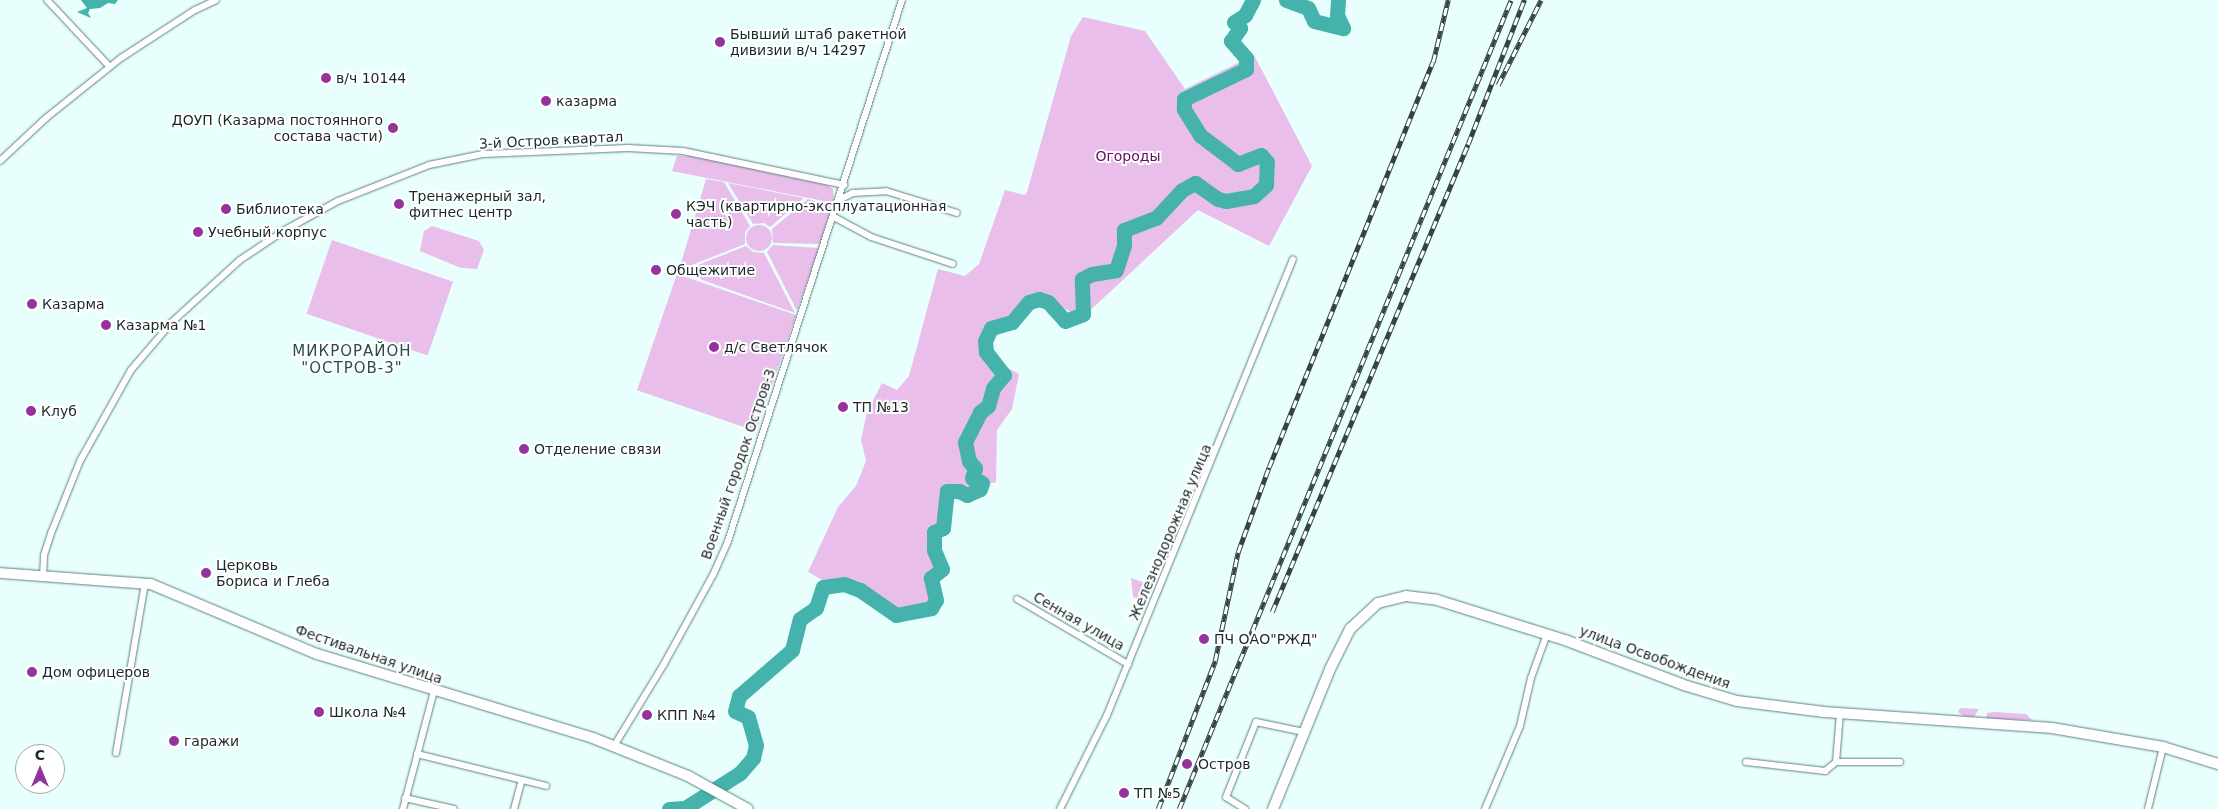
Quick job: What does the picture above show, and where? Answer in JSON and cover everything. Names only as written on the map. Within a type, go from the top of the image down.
[{"type":"main road","name":"Фестивальная улица","points":[[0,573],[145,583],[226,613],[317,654],[614,746],[688,776],[748,809]]},
{"type":"main road","name":"улица Освобождения","points":[[1273,809],[1330,669],[1350,629],[1362,615],[1388,598],[1406,596],[1428,598],[1547,634],[1687,686],[1736,701],[1840,713],[2052,728],[2163,747],[2218,764]]},
{"type":"street","points":[[47,0],[109,66]]},
{"type":"street","points":[[0,161],[109,66],[195,10],[216,0]]},
{"type":"street","name":"Военный городок Остров-3","points":[[614,746],[713,575],[728,541],[834,217],[901,0]]},
{"type":"street","name":"3-й Остров квартал","points":[[43,576],[44,555],[80,462],[131,370],[172,322],[240,260],[285,230],[338,201],[430,165],[482,154],[628,148],[683,151],[844,185]]},
{"type":"street","points":[[839,200],[853,193],[886,191],[957,213]]},
{"type":"street","points":[[834,217],[846,221],[853,230],[862,234],[953,264]]},
{"type":"street","name":"Железнодорожная улица","points":[[1060,809],[1128,664],[1293,260]]},
{"type":"street","points":[[116,753],[145,583]]},
{"type":"street","name":"Сенная улица","points":[[1017,599],[1128,664]]},
{"type":"street","points":[[1495,809],[1486,808],[1520,726],[1530,678],[1547,634]]},
{"type":"street","points":[[402,809],[434,691]]},
{"type":"street","points":[[1836,762],[1840,713]]},
{"type":"street","points":[[1245,809],[1226,798],[1256,722],[1304,732]]},
{"type":"street","points":[[2148,809],[2163,747]]},
{"type":"street","points":[[417,754],[546,786]]},
{"type":"street","points":[[1746,762],[1825,771],[1836,762],[1900,762]]},
{"type":"street","points":[[514,809],[522,780]]},
{"type":"street","points":[[405,798],[454,809]]},
{"type":"green space","name":"Огороды","points":[[1083,17],[1145,31],[1185,89],[1254,55],[1312,166],[1269,246],[1198,210],[1082,318],[1041,296],[1027,298],[1011,317],[985,326],[980,345],[983,355],[1019,374],[1012,409],[997,430],[996,482],[973,488],[942,488],[937,524],[928,532],[936,568],[929,576],[931,601],[928,606],[904,612],[894,610],[855,584],[826,582],[808,572],[838,507],[856,486],[866,461],[861,440],[867,412],[882,383],[897,390],[909,376],[938,269],[965,276],[979,264],[1005,190],[1025,195],[1027,192],[1071,36]]},
{"type":"green space","points":[[677,156],[711,156],[757,170],[827,185],[833,189],[834,203],[672,171]]},
{"type":"green space","points":[[706,179],[724,182],[750,226],[745,232],[745,244],[679,270]]},
{"type":"green space","points":[[728,183],[804,198],[770,227],[764,223],[753,224]]},
{"type":"green space","points":[[808,199],[830,205],[831,208],[820,244],[773,243],[772,229]]},
{"type":"green space","points":[[759,225],[768,229],[772,238],[768,247],[759,251],[750,247],[746,238],[750,229]]},
{"type":"green space","points":[[432,226],[479,241],[484,250],[477,269],[461,268],[420,251],[424,231]]},
{"type":"green space","points":[[332,240],[453,282],[428,355],[307,314]]},
{"type":"green space","points":[[773,245],[819,248],[797,311],[767,252]]},
{"type":"green space","points":[[746,246],[753,252],[764,253],[795,313],[680,272]]},
{"type":"green space","points":[[677,274],[796,315],[756,431],[637,390]]},
{"type":"green space","points":[[1131,578],[1148,584],[1149,587],[1143,586],[1142,599],[1133,597]]},
{"type":"green space","points":[[1960,708],[1979,709],[1974,717],[1965,717],[1958,712]]},
{"type":"green space","points":[[1987,713],[2026,714],[2032,720],[1986,719]]},
{"type":"water","points":[[81,0],[118,0],[115,4],[108,3],[100,8],[90,9],[88,13],[91,18],[77,12],[87,8]]},
{"type":"waterway","points":[[669,809],[685,808],[740,773],[753,758],[756,745],[748,717],[735,711],[739,696],[792,650],[800,619],[816,608],[823,587],[844,584],[860,590],[896,615],[931,608],[936,600],[931,578],[942,569],[934,550],[934,532],[943,528],[947,491],[959,491],[967,495],[980,489],[982,483],[972,478],[975,468],[969,461],[965,442],[980,412],[988,406],[993,388],[1004,375],[986,352],[985,341],[991,328],[1012,322],[1029,302],[1039,299],[1048,302],[1065,321],[1083,314],[1082,279],[1092,274],[1116,270],[1124,245],[1124,230],[1156,218],[1182,190],[1195,183],[1218,199],[1226,201],[1254,196],[1266,185],[1267,162],[1261,155],[1238,164],[1200,135],[1184,109],[1184,99],[1246,69],[1246,58],[1231,41],[1240,28],[1234,22],[1245,15],[1253,0]]},
{"type":"waterway","points":[[1286,0],[1308,8],[1314,21],[1343,28],[1337,15],[1338,0]]},
{"type":"railway","points":[[1158,809],[1215,661],[1238,552],[1269,467],[1433,62],[1448,0]]},
{"type":"railway","points":[[1179,809],[1511,0]]},
{"type":"railway","points":[[1272,612],[1468,144],[1524,0]]},
{"type":"railway","points":[[1498,85],[1541,0]]},
{"type":"place","name":"Бывший штаб ракетной дивизии в/ч 14297","points":[[720,42]]},
{"type":"place","name":"в/ч 10144","points":[[326,78]]},
{"type":"place","name":"казарма","points":[[546,101]]},
{"type":"place","name":"ДОУП (Казарма постоянного состава части)","points":[[393,128]]},
{"type":"place","name":"Тренажерный зал, фитнес центр","points":[[399,204]]},
{"type":"place","name":"Библиотека","points":[[226,209]]},
{"type":"place","name":"КЭЧ (квартирно-эксплуатационная часть)","points":[[676,214]]},
{"type":"place","name":"Учебный корпус","points":[[198,232]]},
{"type":"place","name":"Общежитие","points":[[656,270]]},
{"type":"place","name":"Казарма","points":[[32,304]]},
{"type":"place","name":"Казарма №1","points":[[106,325]]},
{"type":"place","name":"д/с Светлячок","points":[[714,347]]},
{"type":"place","name":"ТП №13","points":[[843,407]]},
{"type":"place","name":"Клуб","points":[[31,411]]},
{"type":"place","name":"Отделение связи","points":[[524,449]]},
{"type":"place","name":"Церковь Бориса и Глеба","points":[[206,573]]},
{"type":"place","name":"ПЧ ОАО\"РЖД\"","points":[[1204,639]]},
{"type":"place","name":"Дом офицеров","points":[[32,672]]},
{"type":"place","name":"Школа №4","points":[[319,712]]},
{"type":"place","name":"КПП №4","points":[[647,715]]},
{"type":"place","name":"гаражи","points":[[174,741]]},
{"type":"place","name":"Остров","points":[[1187,764]]},
{"type":"place","name":"ТП №5","points":[[1124,793]]},
{"type":"district","name":"МИКРОРАЙОН \"ОСТРОВ-3\"","points":[[352,360]]}]
